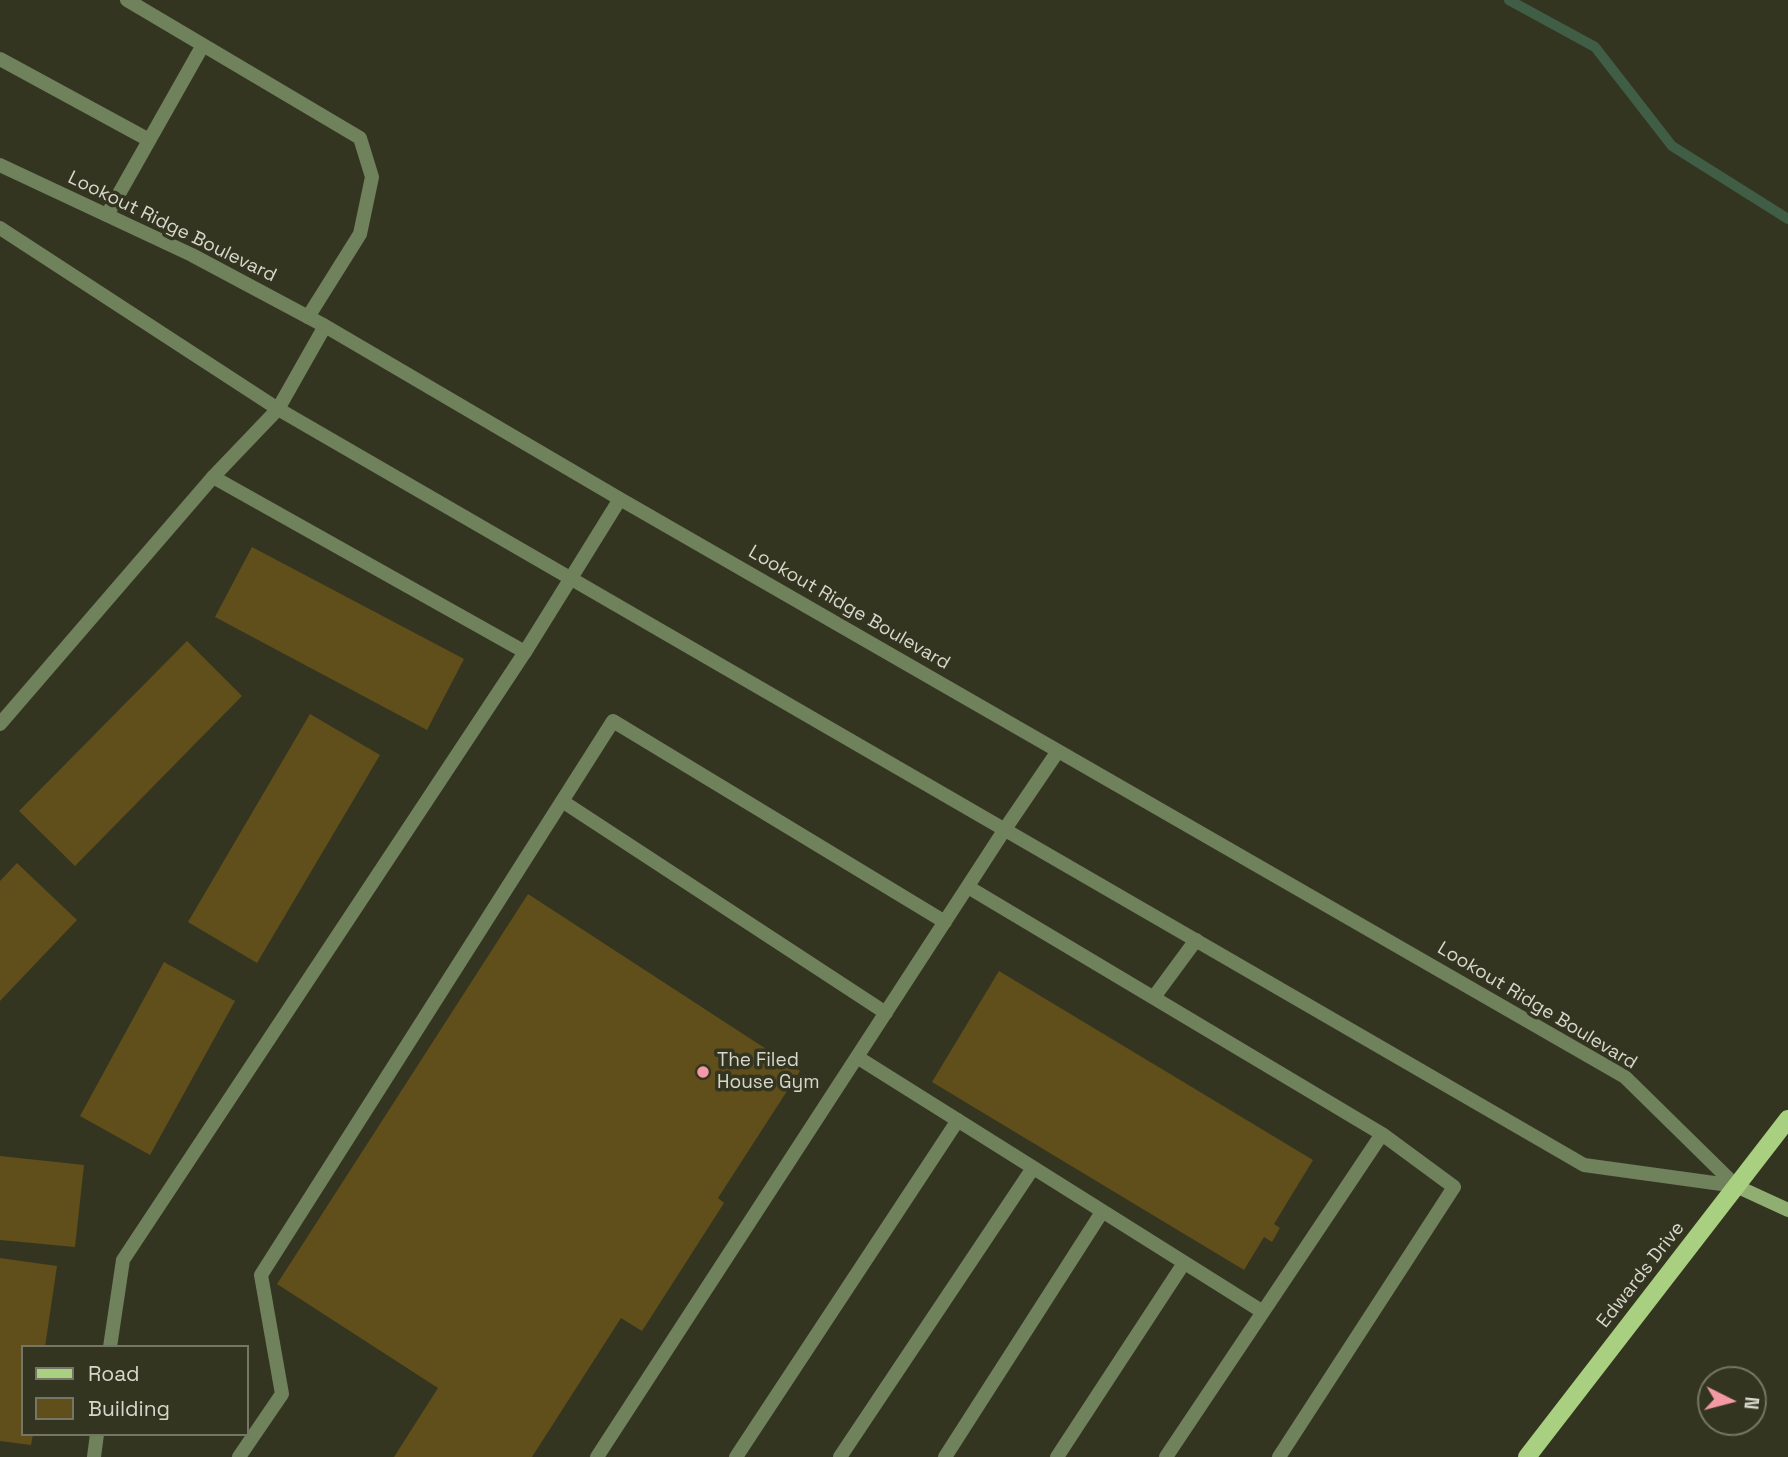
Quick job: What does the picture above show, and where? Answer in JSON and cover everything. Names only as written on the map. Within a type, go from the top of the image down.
[{"type":"main road","name":"Edwards Drive","points":[[1527,1457],[1788,1119]]},
{"type":"main road","points":[[1735,1186],[1788,1210]]},
{"type":"street","points":[[127,0],[360,138],[372,177],[360,234],[308,317]]},
{"type":"street","points":[[107,215],[203,45]]},
{"type":"street","points":[[0,59],[149,140]]},
{"type":"street","name":"Lookout Ridge Boulevard","points":[[0,165],[192,255],[325,326],[620,499],[1625,1077],[1735,1186]]},
{"type":"street","points":[[0,228],[278,409],[1584,1165],[1735,1186]]},
{"type":"street","points":[[0,724],[213,477],[278,409],[325,326]]},
{"type":"street","points":[[213,477],[525,652]]},
{"type":"street","points":[[110,1345],[123,1261],[525,652],[620,499]]},
{"type":"street","points":[[239,1457],[282,1394],[261,1275],[613,721],[945,922]]},
{"type":"street","points":[[597,1457],[1058,751]]},
{"type":"street","points":[[562,801],[886,1013]]},
{"type":"street","points":[[968,887],[1382,1134],[1454,1187],[1279,1457]]},
{"type":"street","points":[[1154,997],[1196,940]]},
{"type":"street","points":[[857,1057],[1263,1312]]},
{"type":"street","points":[[736,1457],[958,1121]]},
{"type":"street","points":[[1166,1457],[1382,1134]]},
{"type":"street","points":[[840,1457],[1033,1168]]},
{"type":"street","points":[[945,1457],[1102,1212]]},
{"type":"street","points":[[1057,1457],[1184,1263]]},
{"type":"street","points":[[94,1457],[97,1436]]},
{"type":"building","points":[[252,547],[464,659],[427,730],[215,617]]},
{"type":"building","points":[[187,641],[242,696],[75,866],[19,811]]},
{"type":"building","points":[[310,714],[380,755],[257,963],[188,922]]},
{"type":"building","points":[[17,863],[77,920],[0,1001],[0,881]]},
{"type":"building","points":[[528,894],[800,1071],[718,1198],[724,1203],[642,1331],[621,1318],[532,1457],[394,1457],[438,1388],[277,1284]]},
{"type":"building","points":[[164,962],[235,1001],[150,1155],[80,1116]]},
{"type":"building","points":[[999,971],[1313,1160],[1274,1224],[1280,1228],[1272,1242],[1264,1237],[1244,1270],[932,1082]]},
{"type":"building","points":[[0,1156],[84,1165],[75,1247],[0,1240]]},
{"type":"building","points":[[0,1258],[57,1266],[45,1345],[21,1345],[21,1436],[33,1436],[31,1445],[0,1441]]},
{"type":"waterway","points":[[1509,0],[1595,47],[1672,146],[1788,219]]},
{"type":"place","name":"The Filed House Gym","points":[[703,1072]]}]
